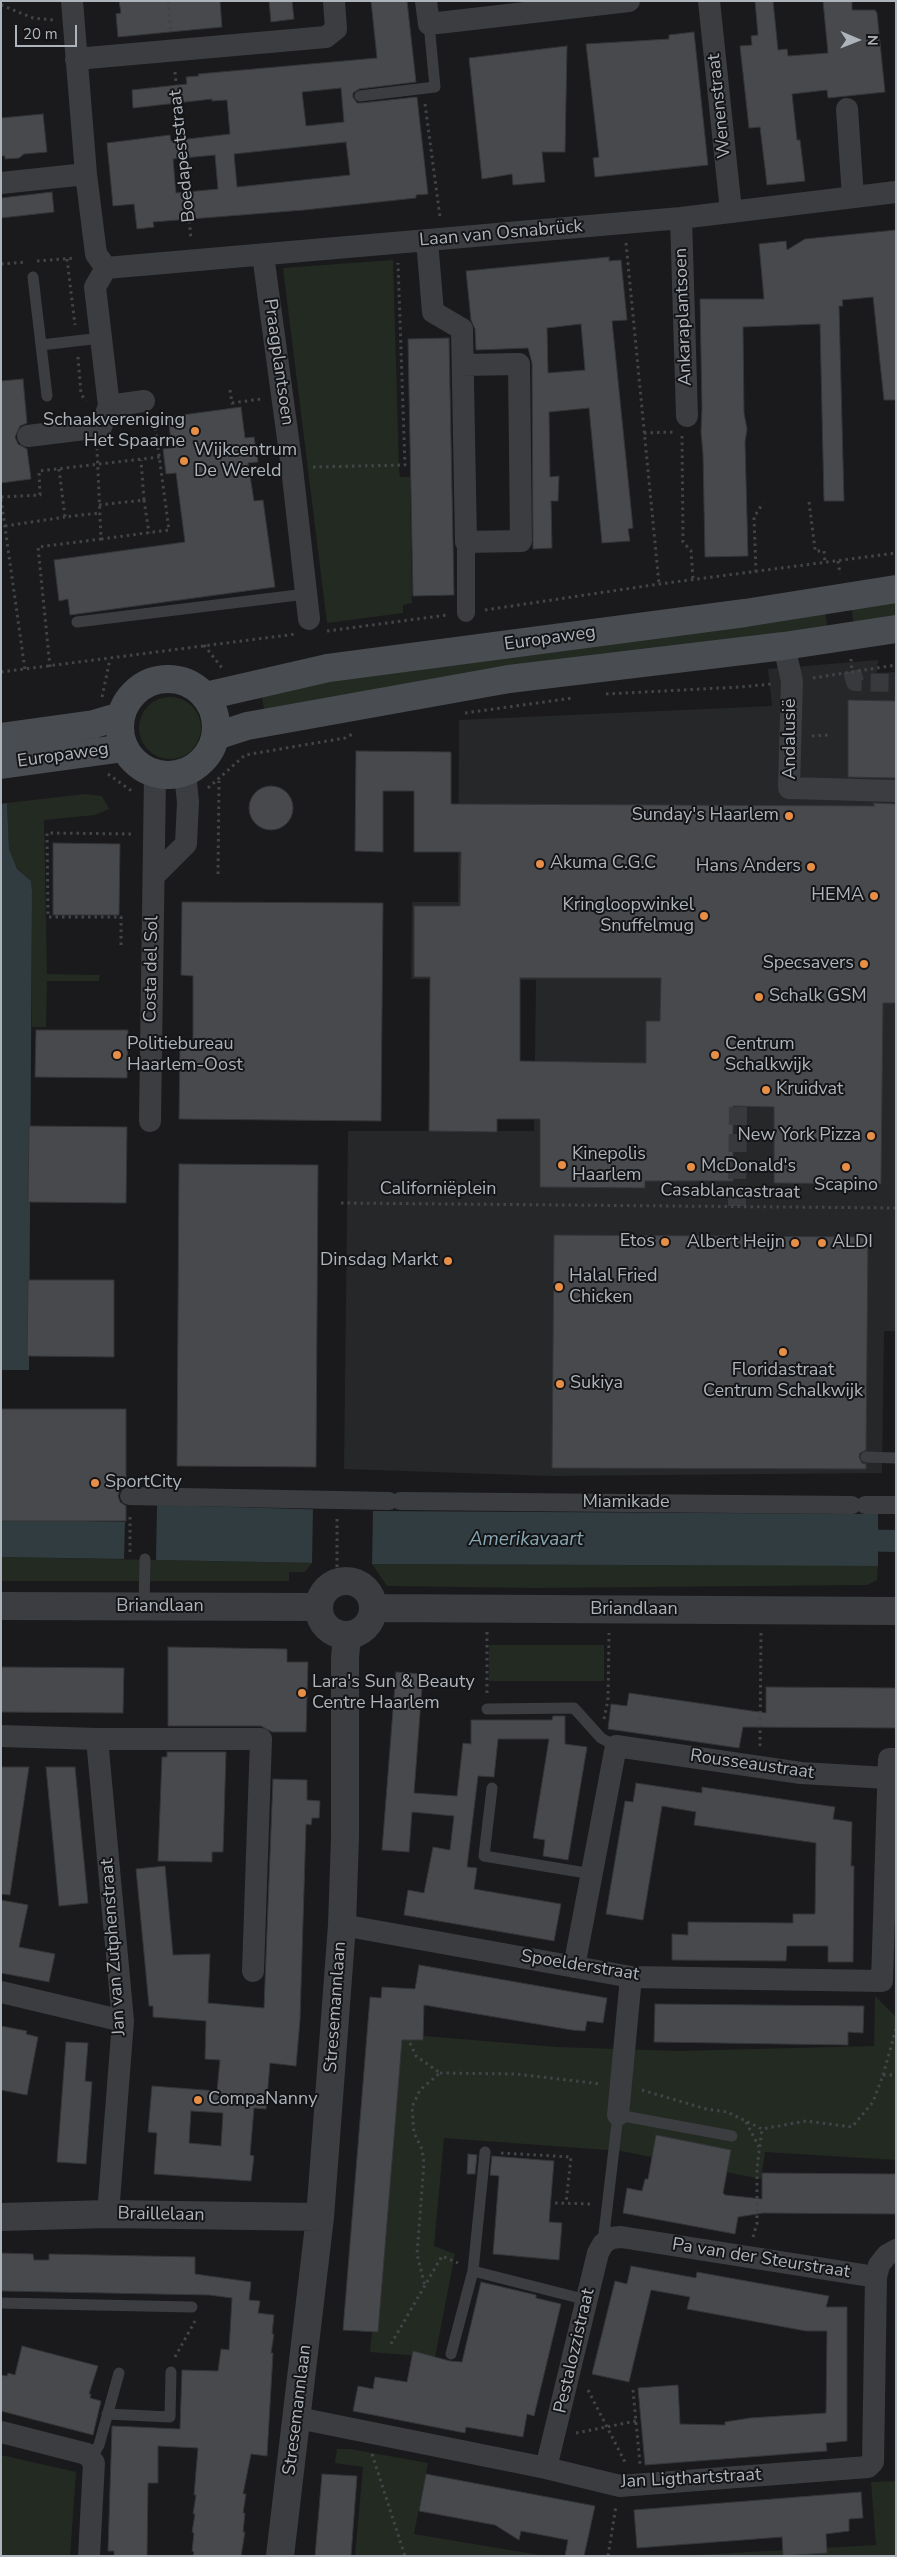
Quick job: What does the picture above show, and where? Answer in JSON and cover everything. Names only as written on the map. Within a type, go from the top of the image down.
[{"type":"main road","name":"Europaweg","points":[[206,696],[328,668],[745,613],[896,589]]},
{"type":"main road","name":"Europaweg","points":[[216,736],[247,726],[509,679],[784,646],[896,629]]},
{"type":"main road","points":[[170,679],[183,681],[196,687],[206,696],[215,715],[216,736],[206,758],[185,773],[170,776],[155,774],[142,769],[131,760],[124,748],[119,727],[125,704],[134,693],[144,685],[157,680],[170,679]]},
{"type":"main road","name":"Europaweg","points":[[1,737],[82,726],[121,716]]},
{"type":"main road","name":"Europaweg","points":[[1,765],[124,748]]},
{"type":"street","points":[[76,59],[326,37],[336,29],[334,1]]},
{"type":"street","points":[[426,1],[429,24],[630,1]]},
{"type":"street","name":"Wenenstraat","points":[[709,1],[731,211]]},
{"type":"street","points":[[28,436],[102,426],[109,406],[96,287],[101,261],[86,174],[73,12]]},
{"type":"street","points":[[847,109],[853,197]]},
{"type":"street","points":[[1,183],[86,174]]},
{"type":"street","name":"Laan van Osnabrück","points":[[101,261],[193,261],[396,244],[681,218],[896,192]]},
{"type":"street","name":"Ankaraplantsoen","points":[[681,218],[685,424]]},
{"type":"street","points":[[435,240],[433,312],[462,329],[466,613]]},
{"type":"street","name":"Praagplantsoen","points":[[263,255],[292,468],[310,628]]},
{"type":"street","points":[[463,365],[519,364],[522,541],[466,542]]},
{"type":"street","points":[[109,406],[148,406]]},
{"type":"street","name":"Andalusië","points":[[784,646],[792,681],[789,788],[896,791]]},
{"type":"street","points":[[154,876],[186,844],[188,802],[185,773]]},
{"type":"street","name":"Costa del Sol","points":[[150,1121],[155,774]]},
{"type":"street","name":"Miamikade","points":[[130,1496],[395,1501],[896,1505]]},
{"type":"street","points":[[339,1574],[367,1591],[373,1608],[368,1623],[355,1633],[347,1635],[338,1634],[324,1624],[318,1607],[325,1589],[339,1574]]},
{"type":"street","name":"Briandlaan","points":[[1,1606],[318,1607]]},
{"type":"street","name":"Briandlaan","points":[[373,1608],[896,1611]]},
{"type":"street","name":"Stresemannlaan","points":[[280,2556],[298,2418],[320,2217],[342,1925],[345,1837],[345,1658],[347,1635]]},
{"type":"street","points":[[1,1736],[97,1739],[261,1740],[253,1971]]},
{"type":"street","name":"Jan van Zutphenstraat","points":[[97,1739],[123,2022],[108,2214]]},
{"type":"street","points":[[574,1968],[592,1874],[609,1742]]},
{"type":"street","name":"Rousseaustraat","points":[[609,1742],[801,1772],[892,1769],[882,1981]]},
{"type":"street","name":"Spoelderstraat","points":[[342,1925],[631,1977],[882,1981]]},
{"type":"street","points":[[618,2115],[631,1977]]},
{"type":"street","points":[[1,1992],[123,2022]]},
{"type":"street","name":"Braillelaan","points":[[1,2217],[108,2214],[320,2217]]},
{"type":"street","name":"Pa van der Steurstraat","points":[[607,2241],[621,2237],[876,2277]]},
{"type":"street","name":"Pestalozzistraat","points":[[546,2468],[598,2253],[607,2241]]},
{"type":"street","points":[[876,2277],[879,2265],[887,2255],[896,2250]]},
{"type":"street","name":"Jan Ligthartstraat","points":[[298,2418],[631,2485],[868,2468],[874,2462],[876,2277]]},
{"type":"street","points":[[1,2432],[87,2454],[94,2462],[89,2556]]},
{"type":"lane","points":[[360,96],[435,87],[429,24]]},
{"type":"lane","points":[[33,277],[46,396]]},
{"type":"lane","points":[[41,345],[101,338]]},
{"type":"lane","points":[[77,622],[306,594]]},
{"type":"lane","points":[[866,1457],[896,1458]]},
{"type":"lane","points":[[144,1607],[145,1559]]},
{"type":"lane","points":[[487,1709],[574,1708],[609,1742]]},
{"type":"lane","points":[[492,1788],[484,1856],[592,1874]]},
{"type":"lane","points":[[607,2241],[608,2204],[618,2115],[732,2136]]},
{"type":"lane","points":[[451,2354],[473,2270],[485,2152]]},
{"type":"lane","points":[[473,2270],[586,2300]]},
{"type":"lane","points":[[1,2304],[192,2308]]},
{"type":"lane","points":[[108,2414],[170,2417],[171,2372]]},
{"type":"lane","points":[[90,2458],[99,2445],[119,2373]]},
{"type":"path","name":"Boedapeststraat","points":[[168,1],[193,261]]},
{"type":"path","points":[[1,5],[33,18],[73,12]]},
{"type":"path","points":[[423,89],[435,240]]},
{"type":"path","points":[[624,223],[659,584]]},
{"type":"path","points":[[292,468],[405,465],[400,296],[396,244]]},
{"type":"path","points":[[1,264],[67,259],[101,261]]},
{"type":"path","points":[[230,390],[232,403],[283,397]]},
{"type":"path","points":[[50,667],[38,546],[101,540],[170,530],[160,457],[148,406]]},
{"type":"path","points":[[644,433],[685,424],[683,542],[691,551],[693,580]]},
{"type":"path","points":[[96,426],[101,540]]},
{"type":"path","points":[[25,670],[1,498],[40,495],[39,471],[98,466],[160,457]]},
{"type":"path","points":[[141,460],[149,533]]},
{"type":"path","points":[[59,469],[65,517]]},
{"type":"path","points":[[99,505],[144,500]]},
{"type":"path","points":[[810,502],[815,551],[824,551],[825,563]]},
{"type":"path","points":[[756,572],[754,517],[763,503]]},
{"type":"path","points":[[5,526],[100,513]]},
{"type":"path","name":"Europaweg","points":[[1,672],[50,667],[310,628],[466,613],[659,584],[896,553]]},
{"type":"path","points":[[599,694],[740,688],[896,665]]},
{"type":"path","points":[[456,715],[580,697]]},
{"type":"path","points":[[218,874],[219,780],[245,755],[345,738],[361,729]]},
{"type":"path","points":[[121,945],[121,916],[48,917],[47,833],[142,834]]},
{"type":"path","name":"Californiëplein","points":[[341,1203],[534,1204]]},
{"type":"path","name":"Casablancastraat","points":[[534,1204],[896,1208]]},
{"type":"path","points":[[337,1510],[339,1574]]},
{"type":"path","points":[[487,1609],[487,1709]]},
{"type":"path","points":[[609,1610],[609,1742]]},
{"type":"path","points":[[760,1767],[761,1610]]},
{"type":"path","points":[[410,2043],[416,2056],[440,2073],[516,2074],[622,2085],[727,2112],[762,2129],[806,2122],[852,2126],[873,2102],[896,2030]]},
{"type":"path","points":[[425,2286],[416,2254],[424,2163],[422,2149],[414,2133],[412,2107],[420,2090],[440,2073]]},
{"type":"path","points":[[883,2075],[896,2075]]},
{"type":"path","points":[[745,2121],[760,2148]]},
{"type":"path","points":[[748,2257],[757,2223],[757,2168],[762,2129]]},
{"type":"path","points":[[485,2152],[571,2157],[566,2203]]},
{"type":"path","points":[[555,2203],[608,2204]]},
{"type":"path","points":[[391,2344],[442,2256],[473,2270]]},
{"type":"path","points":[[171,2372],[171,2365],[198,2316],[198,2308],[192,2308]]},
{"type":"path","points":[[571,2367],[592,2395],[629,2470],[631,2485]]},
{"type":"path","points":[[608,2556],[631,2485],[636,2421],[633,2390]]},
{"type":"path","points":[[556,2431],[576,2433],[636,2421]]},
{"type":"path","points":[[365,2431],[405,2556]]},
{"type":"shaded area","points":[[393,260],[399,469],[400,477],[410,477],[412,603],[403,605],[403,613],[327,623],[283,268]]},
{"type":"shaded area","points":[[896,596],[896,622],[854,628],[851,602]]},
{"type":"shaded area","points":[[824,605],[828,631],[265,714],[261,692]]},
{"type":"shaded area","name":"Centrum Schalkwijk","points":[[878,660],[877,673],[896,672],[896,1331],[884,1331],[882,1473],[552,1476],[344,1469],[348,1131],[534,1131],[536,980],[411,979],[412,902],[458,902],[459,720],[772,706],[768,669]]},
{"type":"shaded area","points":[[170,697],[182,699],[192,706],[199,716],[201,728],[199,740],[192,750],[182,757],[170,759],[158,757],[148,750],[141,740],[139,728],[141,716],[148,706],[158,699]]},
{"type":"shaded area","points":[[85,794],[102,796],[109,809],[95,815],[44,820],[47,974],[100,975],[99,981],[47,981],[46,1027],[32,1027],[31,881],[17,869],[9,849],[7,803]]},
{"type":"shaded area","points":[[1,1557],[312,1563],[305,1572],[289,1572],[289,1581],[1,1581]]},
{"type":"shaded area","points":[[372,1564],[878,1566],[877,1580],[867,1585],[535,1588],[387,1586]]},
{"type":"shaded area","points":[[489,1645],[604,1645],[604,1681],[489,1681]]},
{"type":"shaded area","points":[[875,1996],[896,2017],[896,2160],[765,2152],[761,2179],[621,2151],[444,2138],[434,2246],[455,2254],[435,2357],[370,2352],[400,2034],[557,2047],[678,2051],[874,2046]]},
{"type":"shaded area","points":[[337,2449],[350,2449],[428,2463],[414,2534],[546,2556],[355,2556],[363,2467],[335,2463]]},
{"type":"shaded area","points":[[1,2455],[76,2472],[70,2556],[1,2556]]},
{"type":"shaded area","points":[[896,2481],[896,2556],[677,2556],[876,2545],[871,2482]]},
{"type":"water","points":[[7,803],[9,849],[17,869],[31,881],[32,891],[29,1370],[1,1370],[1,804]]},
{"type":"water","points":[[157,1505],[373,1511],[878,1514],[878,1566],[372,1564],[156,1560]]},
{"type":"water","points":[[1,1519],[125,1522],[124,1559],[1,1557]]},
{"type":"pier","points":[[313,1507],[373,1511],[372,1566],[312,1565]]},
{"type":"pier","points":[[878,1512],[881,1514],[881,1566],[878,1568]]},
{"type":"building","points":[[119,1],[220,1],[222,27],[118,37],[116,14],[121,13]]},
{"type":"building","points":[[269,1],[292,1],[294,19],[271,22]]},
{"type":"building","points":[[371,1],[407,1],[416,82],[359,89],[353,93],[353,97],[357,103],[361,103],[417,97],[428,194],[416,195],[416,198],[304,210],[153,222],[154,227],[137,229],[134,204],[113,206],[107,143],[170,135],[171,141],[230,134],[227,100],[212,101],[212,99],[133,108],[132,90],[187,84],[186,77],[199,76],[198,74],[377,58]],"holes":[[[341,88],[344,122],[306,126],[302,92]],[[346,142],[350,175],[237,187],[234,154]],[[215,155],[218,189],[176,193],[173,159]]]},
{"type":"building","points":[[755,1],[773,1],[778,50],[787,49],[788,56],[828,53],[823,1],[852,1],[852,10],[875,10],[877,13],[885,92],[828,98],[827,90],[792,94],[797,140],[800,140],[805,181],[767,185],[760,127],[749,128],[740,46],[752,45],[751,36],[758,35]]},
{"type":"building","points":[[694,32],[708,165],[595,177],[593,158],[599,157],[586,44],[669,39],[669,35]]},
{"type":"building","points":[[567,46],[565,152],[542,152],[545,182],[513,185],[512,174],[482,179],[469,58]]},
{"type":"building","points":[[43,114],[47,152],[24,154],[19,158],[5,159],[5,156],[1,156],[1,118]]},
{"type":"building","points":[[52,192],[54,212],[1,218],[1,198]]},
{"type":"building","points":[[896,230],[896,400],[884,400],[873,297],[842,300],[843,306],[839,306],[844,501],[824,501],[820,324],[743,327],[744,413],[747,429],[745,442],[748,556],[705,557],[701,432],[700,299],[764,299],[759,244],[786,241],[787,250],[805,239]]},
{"type":"building","points":[[609,257],[609,261],[621,260],[627,320],[612,321],[633,528],[628,529],[630,541],[602,543],[589,408],[549,412],[550,477],[559,476],[558,501],[551,501],[552,548],[533,549],[532,363],[528,348],[476,350],[475,329],[471,320],[466,271]],"holes":[[[581,324],[585,370],[548,373],[547,328]]]},
{"type":"building","points":[[449,338],[454,595],[413,596],[408,339]]},
{"type":"building","points":[[23,379],[27,423],[20,426],[15,437],[18,444],[27,449],[31,479],[1,483],[1,381]]},
{"type":"building","points":[[241,407],[245,438],[254,437],[258,462],[248,463],[254,501],[263,500],[275,587],[70,615],[68,599],[59,601],[54,560],[185,542],[176,473],[166,474],[163,449],[172,448],[168,417]]},
{"type":"building","points":[[848,700],[896,701],[896,778],[848,777]]},
{"type":"building","name":"Centrum Schalkwijk","points":[[356,751],[451,752],[451,804],[875,806],[873,803],[896,804],[896,1003],[883,1003],[881,1184],[774,1183],[774,1107],[733,1106],[733,1181],[645,1181],[645,1188],[540,1187],[540,1119],[497,1119],[497,1132],[429,1131],[430,977],[414,977],[414,906],[460,906],[461,852],[414,852],[414,791],[383,791],[383,852],[355,851]],"holes":[[[520,978],[661,978],[660,1021],[646,1021],[646,1063],[520,1061]]]},
{"type":"building","points":[[271,786],[283,790],[289,796],[293,808],[289,820],[283,826],[271,830],[259,826],[253,820],[249,808],[253,796],[259,790]]},
{"type":"building","points":[[53,843],[120,844],[119,915],[53,915]]},
{"type":"building","points":[[182,902],[383,903],[381,1121],[179,1119],[180,1046],[193,1046],[193,976],[181,975]]},
{"type":"building","points":[[36,1030],[128,1030],[127,1078],[35,1077]]},
{"type":"building","points":[[29,1126],[127,1127],[126,1203],[28,1202]]},
{"type":"building","points":[[179,1164],[318,1165],[316,1467],[177,1466]]},
{"type":"building","points":[[554,1235],[868,1237],[866,1450],[860,1453],[859,1457],[862,1463],[866,1464],[866,1469],[552,1468]]},
{"type":"building","points":[[28,1280],[114,1280],[114,1357],[27,1356]]},
{"type":"building","points":[[1,1409],[126,1409],[126,1486],[120,1490],[118,1496],[120,1502],[126,1506],[126,1521],[1,1521]]},
{"type":"building","points":[[168,1647],[287,1649],[287,1662],[308,1662],[306,1732],[272,1732],[261,1726],[168,1726]]},
{"type":"building","points":[[1,1667],[124,1668],[123,1713],[1,1712]]},
{"type":"building","points":[[396,1672],[423,1674],[414,1793],[457,1796],[463,1743],[471,1744],[471,1720],[552,1720],[553,1716],[565,1716],[565,1744],[587,1747],[568,1860],[543,1856],[545,1840],[533,1838],[549,1739],[498,1739],[494,1777],[478,1776],[467,1867],[477,1868],[474,1889],[561,1904],[554,1941],[404,1915],[408,1890],[424,1893],[433,1847],[450,1850],[454,1816],[412,1812],[409,1852],[382,1850]]},
{"type":"building","points":[[766,1687],[896,1688],[896,1728],[743,1727],[739,1748],[608,1729],[611,1704],[627,1706],[629,1693],[766,1713]]},
{"type":"building","points":[[167,1752],[226,1752],[223,1852],[212,1852],[212,1862],[158,1861],[162,1757],[167,1757]]},
{"type":"building","points":[[1,1767],[29,1767],[10,1895],[1,1894]]},
{"type":"building","points":[[46,1767],[75,1767],[88,1903],[59,1906]]},
{"type":"building","points":[[273,1779],[307,1780],[307,1800],[320,1801],[319,1818],[312,1818],[311,1825],[306,1824],[300,2020],[296,2066],[270,2063],[266,2109],[254,2108],[250,2155],[254,2156],[251,2181],[154,2174],[157,2133],[148,2132],[152,2086],[217,2091],[220,2060],[205,2059],[206,2021],[153,2017],[153,2006],[149,2006],[136,1869],[165,1866],[173,1955],[210,1954],[208,2003],[264,2008]],"holes":[[[191,2111],[223,2113],[221,2146],[189,2143]]]},
{"type":"building","points":[[636,1783],[702,1793],[702,1787],[835,1807],[833,1819],[852,1822],[851,1866],[854,1866],[853,1962],[828,1962],[828,1946],[787,1946],[786,1961],[672,1960],[672,1934],[688,1935],[688,1922],[793,1923],[793,1914],[815,1914],[816,1843],[694,1825],[696,1812],[662,1806],[643,1920],[606,1914],[625,1801],[633,1802]]},
{"type":"building","points":[[1,1900],[28,1905],[19,1947],[55,1954],[49,1982],[1,1973]]},
{"type":"building","points":[[419,1965],[607,1998],[603,2023],[587,2021],[585,2031],[572,2030],[424,2005],[423,2040],[402,2040],[378,2332],[343,2330],[370,1997],[381,1998],[382,1987],[415,1989]]},
{"type":"building","points":[[655,2004],[864,2006],[863,2033],[848,2032],[848,2045],[654,2042]]},
{"type":"building","points":[[1,2026],[27,2031],[26,2034],[38,2037],[27,2095],[1,2090]]},
{"type":"building","points":[[66,2042],[88,2043],[85,2081],[92,2082],[86,2164],[57,2162]]},
{"type":"building","points":[[656,2135],[731,2150],[723,2193],[725,2195],[762,2199],[762,2173],[896,2174],[896,2214],[763,2213],[738,2217],[735,2234],[623,2213],[627,2188],[642,2191],[645,2179],[648,2179]]},
{"type":"building","points":[[468,2154],[477,2155],[475,2174],[467,2174]]},
{"type":"building","points":[[492,2156],[554,2161],[549,2222],[562,2223],[559,2260],[493,2254],[499,2176],[490,2175]]},
{"type":"building","points":[[1,2253],[33,2254],[34,2260],[49,2260],[49,2254],[195,2257],[195,2274],[251,2282],[249,2300],[260,2301],[258,2313],[274,2315],[272,2334],[274,2334],[271,2353],[273,2353],[267,2456],[251,2454],[243,2494],[246,2494],[243,2513],[245,2513],[243,2532],[245,2532],[241,2556],[193,2556],[194,2533],[192,2532],[195,2514],[193,2514],[196,2495],[194,2495],[198,2448],[158,2446],[158,2483],[148,2483],[147,2556],[114,2556],[114,2551],[108,2551],[112,2426],[180,2429],[182,2370],[218,2371],[221,2349],[229,2350],[232,2298],[209,2295],[1,2291]]},
{"type":"building","points":[[631,2266],[696,2278],[697,2272],[829,2296],[826,2307],[847,2307],[847,2441],[826,2443],[827,2451],[645,2465],[638,2388],[678,2385],[680,2424],[725,2425],[725,2422],[750,2418],[826,2413],[827,2331],[806,2331],[687,2309],[690,2297],[651,2290],[629,2382],[592,2374],[615,2281],[627,2284]]},
{"type":"building","points":[[481,2282],[536,2295],[536,2298],[561,2304],[534,2416],[527,2414],[523,2437],[466,2427],[465,2433],[353,2411],[358,2386],[373,2389],[375,2377],[407,2382],[413,2351],[450,2361],[462,2362]]},
{"type":"building","points":[[22,2346],[98,2366],[89,2394],[91,2394],[90,2398],[101,2401],[93,2435],[1,2411],[1,2375],[7,2376],[8,2373],[15,2375]]},
{"type":"building","points":[[322,2474],[357,2476],[351,2556],[315,2556]]},
{"type":"building","points":[[426,2474],[595,2506],[584,2556],[565,2556],[568,2540],[521,2531],[519,2540],[495,2525],[419,2511]]},
{"type":"building","points":[[861,2492],[863,2518],[849,2519],[849,2531],[826,2534],[827,2553],[783,2556],[782,2537],[637,2548],[634,2510]]},
{"type":"waterway","name":"Amerikavaart","points":[[847,1540],[896,1541]]},
{"type":"tunnel","points":[[852,671],[855,682],[896,683]]},
{"type":"tunnel","points":[[737,1206],[738,1107]]},
{"type":"place","name":"Schaakvereniging Het Spaarne","points":[[195,431]]},
{"type":"place","name":"Wijkcentrum De Wereld","points":[[184,461]]},
{"type":"place","name":"Sunday's Haarlem","points":[[789,816]]},
{"type":"place","name":"Akuma C.G.C","points":[[540,864]]},
{"type":"place","name":"Hans Anders","points":[[811,867]]},
{"type":"place","name":"HEMA","points":[[874,896]]},
{"type":"place","name":"Kringloopwinkel Snuffelmug","points":[[704,916]]},
{"type":"place","name":"Specsavers","points":[[864,964]]},
{"type":"place","name":"Schalk GSM","points":[[759,997]]},
{"type":"place","name":"Politiebureau Haarlem-Oost","points":[[117,1055]]},
{"type":"place","name":"Centrum Schalkwijk","points":[[715,1055]]},
{"type":"place","name":"Kruidvat","points":[[766,1090]]},
{"type":"place","name":"New York Pizza","points":[[871,1136]]},
{"type":"place","name":"Kinepolis Haarlem","points":[[562,1165]]},
{"type":"place","name":"McDonald's","points":[[691,1167]]},
{"type":"place","name":"Scapino","points":[[846,1167]]},
{"type":"place","name":"Etos","points":[[665,1242]]},
{"type":"place","name":"Albert Heijn","points":[[795,1243]]},
{"type":"place","name":"ALDI","points":[[822,1243]]},
{"type":"place","name":"Dinsdag Markt","points":[[448,1261]]},
{"type":"place","name":"Halal Fried Chicken","points":[[559,1287]]},
{"type":"place","name":"Floridastraat Centrum Schalkwijk","points":[[783,1352]]},
{"type":"place","name":"Sukiya","points":[[560,1384]]},
{"type":"place","name":"SportCity","points":[[95,1483]]},
{"type":"place","name":"Lara's Sun & Beauty Centre Haarlem","points":[[302,1693]]},
{"type":"place","name":"CompaNanny","points":[[198,2100]]}]
